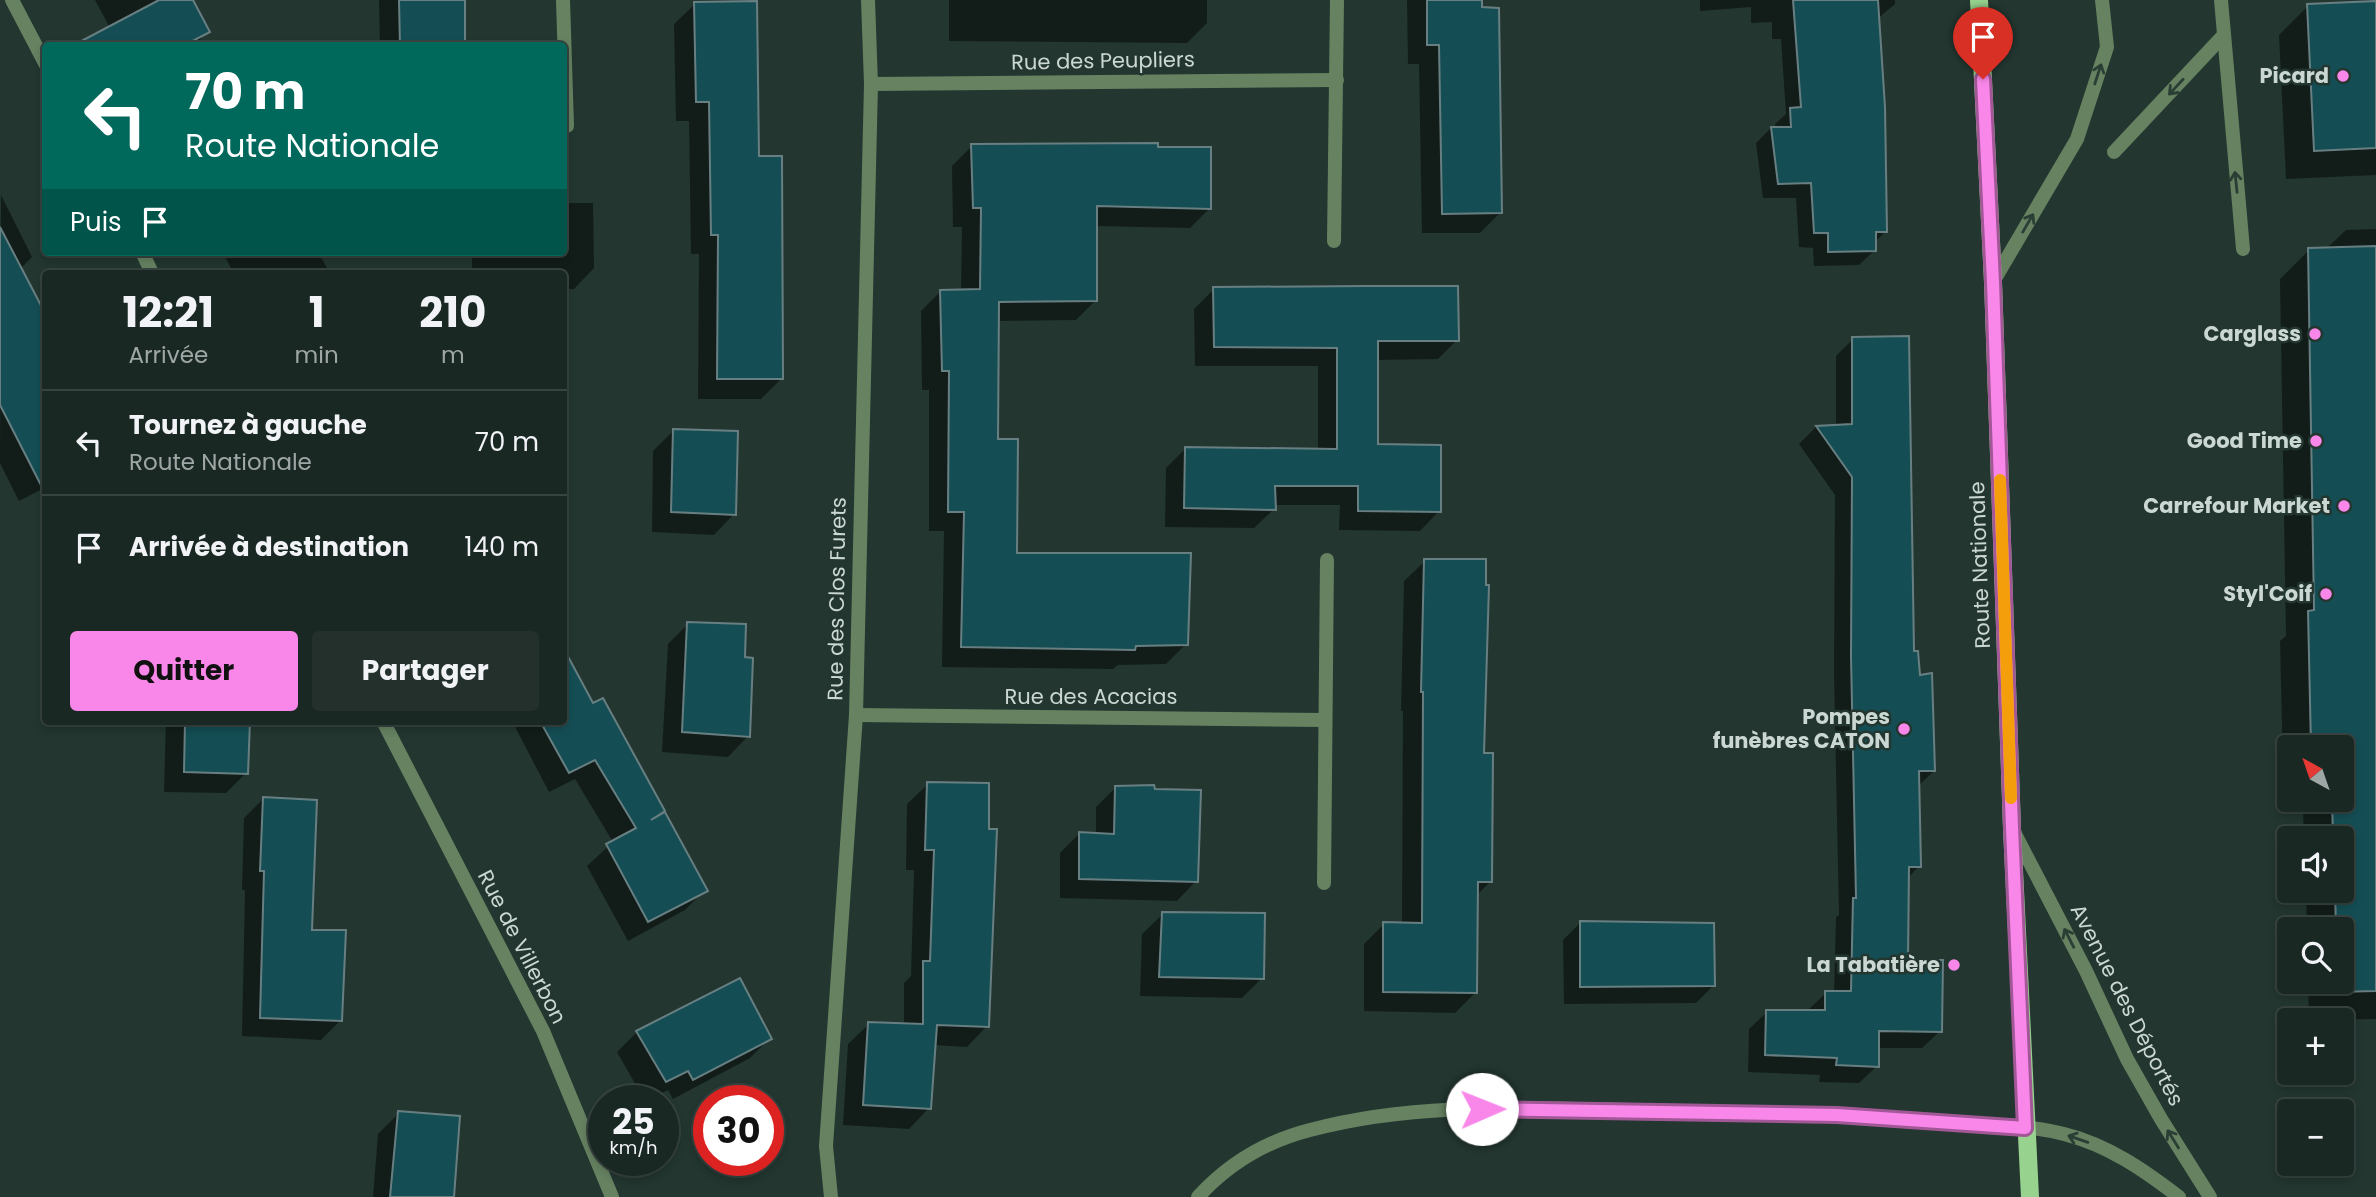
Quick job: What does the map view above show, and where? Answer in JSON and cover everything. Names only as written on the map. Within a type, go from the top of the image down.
[{"type":"main road","name":"Route Nationale","points":[[1978,1],[1993,282],[2012,828],[2030,1197]]},
{"type":"street","points":[[12,0],[42,57]]},
{"type":"street","points":[[563,0],[564,42]]},
{"type":"street","name":"Rue des Clos Furets","points":[[831,1197],[826,1146],[856,715],[871,84],[868,0]]},
{"type":"street","points":[[1334,241],[1337,0]]},
{"type":"street","points":[[1993,282],[2077,139],[2107,47],[2102,0]]},
{"type":"street","points":[[2221,0],[2222,37],[2243,250]]},
{"type":"street","points":[[2114,152],[2222,37]]},
{"type":"street","name":"Rue des Peupliers","points":[[871,84],[1337,79]]},
{"type":"street","points":[[1324,883],[1327,560]]},
{"type":"street","name":"Rue des Acacias","points":[[856,715],[1325,720]]},
{"type":"street","name":"Rue de Villerbon","points":[[385,725],[543,1031],[612,1197]]},
{"type":"street","name":"Avenue des Déportés","points":[[2012,828],[2086,971],[2127,1059],[2210,1197]]},
{"type":"street","points":[[1198,1197],[1234,1164],[1266,1145],[1309,1130],[1375,1116],[1455,1109],[1538,1108],[1837,1115],[2025,1128],[2064,1134],[2101,1147],[2143,1170],[2179,1197]]},
{"type":"building","points":[[159,0],[193,0],[210,32],[191,42],[80,42]]},
{"type":"building","points":[[399,0],[465,0],[465,42],[400,42]]},
{"type":"building","points":[[1427,0],[1482,0],[1482,7],[1499,8],[1502,213],[1442,214],[1439,45],[1427,45]]},
{"type":"building","points":[[1793,0],[1878,0],[1885,107],[1887,232],[1876,232],[1876,251],[1828,252],[1828,233],[1814,233],[1811,183],[1778,184],[1771,127],[1791,127],[1790,108],[1801,107]]},
{"type":"building","points":[[757,1],[759,156],[782,156],[783,379],[717,379],[718,235],[711,235],[709,102],[696,102],[694,2]]},
{"type":"building","name":"Picard","points":[[2376,1],[2376,148],[2314,151],[2307,4]]},
{"type":"building","points":[[1158,143],[1158,147],[1211,147],[1211,209],[1097,206],[1097,301],[999,302],[998,439],[1018,439],[1017,553],[1191,553],[1188,645],[1136,646],[1135,650],[961,647],[964,512],[948,512],[949,371],[942,371],[940,290],[980,289],[981,208],[973,208],[971,144]]},
{"type":"building","points":[[0,227],[42,307],[42,487],[0,405]]},
{"type":"building","name":"Carrefour Market","points":[[2376,246],[2376,991],[2354,992],[2354,917],[2336,917],[2335,903],[2354,903],[2354,826],[2333,826],[2332,812],[2354,812],[2354,735],[2311,735],[2308,611],[2314,610],[2308,248]]},
{"type":"building","points":[[1458,286],[1459,341],[1378,341],[1378,444],[1441,445],[1441,512],[1358,511],[1358,486],[1275,486],[1276,510],[1184,508],[1185,447],[1337,449],[1337,348],[1214,347],[1213,287]]},
{"type":"building","points":[[1909,336],[1914,651],[1918,651],[1920,675],[1932,673],[1935,771],[1919,771],[1921,867],[1909,867],[1908,960],[1943,960],[1942,1032],[1879,1031],[1879,1067],[1836,1065],[1837,1058],[1765,1055],[1766,1010],[1825,1010],[1825,991],[1851,991],[1853,898],[1856,898],[1851,656],[1852,477],[1816,426],[1852,424],[1852,337]]},
{"type":"building","points":[[673,429],[738,431],[736,515],[671,512]]},
{"type":"building","points":[[1424,559],[1486,559],[1486,585],[1489,585],[1484,753],[1493,753],[1492,882],[1478,882],[1477,993],[1383,992],[1383,922],[1422,923],[1421,692]]},
{"type":"building","points":[[687,622],[746,624],[745,657],[753,658],[750,737],[682,732]]},
{"type":"building","points":[[567,655],[593,703],[603,698],[665,811],[651,820],[665,812],[708,891],[648,922],[606,844],[636,828],[595,760],[569,773],[542,725],[567,725]]},
{"type":"building","points":[[185,725],[250,725],[248,774],[184,772]]},
{"type":"building","points":[[927,782],[989,783],[989,829],[997,829],[989,1027],[937,1025],[931,1109],[863,1105],[868,1022],[923,1024],[923,961],[930,961],[934,850],[925,850]]},
{"type":"building","points":[[1154,785],[1155,789],[1201,790],[1198,882],[1079,879],[1079,832],[1114,834],[1115,786]]},
{"type":"building","points":[[263,797],[317,800],[312,930],[346,930],[342,1021],[260,1018]]},
{"type":"building","points":[[1162,912],[1265,913],[1264,979],[1159,977]]},
{"type":"building","points":[[1580,921],[1714,923],[1715,986],[1580,987]]},
{"type":"building","points":[[740,978],[772,1039],[693,1080],[688,1071],[666,1082],[636,1031]]},
{"type":"building","points":[[398,1111],[460,1116],[454,1197],[390,1197]]},
{"type":"slow traffic","points":[[2000,480],[2011,798]]},
{"type":"place","name":"Picard","points":[[2343,76]]},
{"type":"place","name":"Carglass","points":[[2315,334]]},
{"type":"place","name":"Good Time","points":[[2316,441]]},
{"type":"place","name":"Carrefour Market","points":[[2344,506]]},
{"type":"place","name":"Styl'Coif","points":[[2326,594]]},
{"type":"place","name":"Pompes funèbres CATON","points":[[1904,729]]},
{"type":"place","name":"La Tabatière","points":[[1954,965]]},
{"type":"route","points":[[1482,1109],[1837,1115],[2025,1128],[1983,79]]}]
